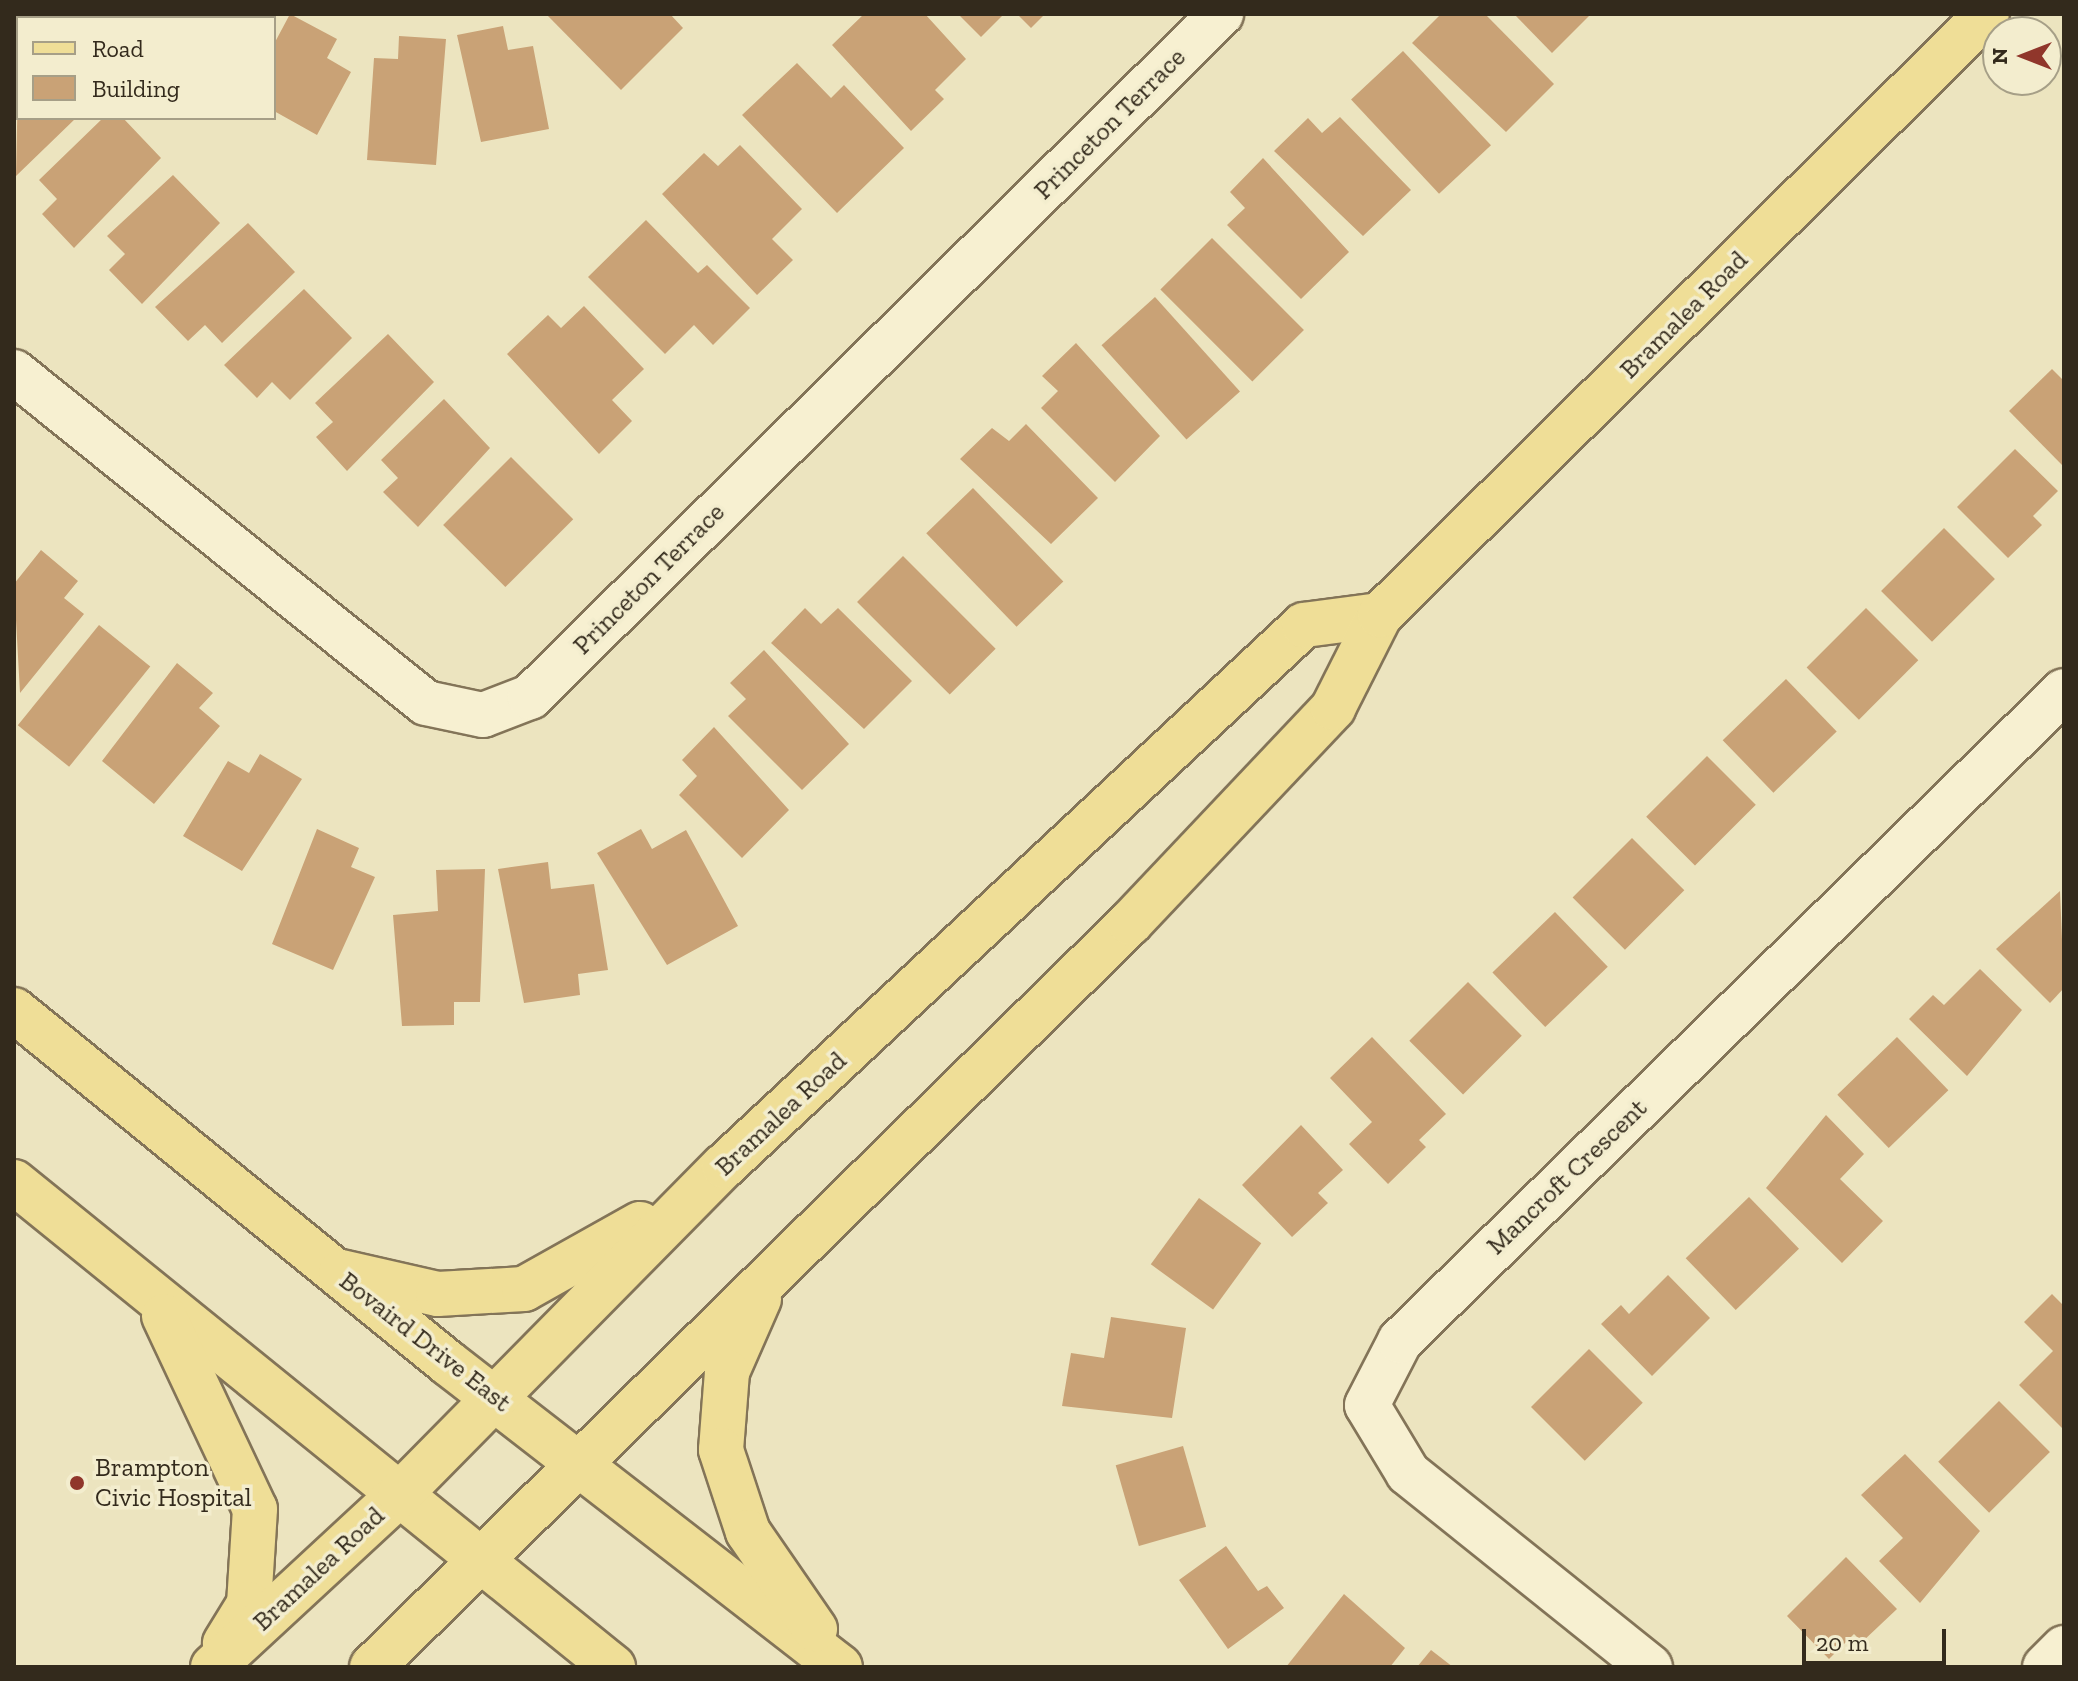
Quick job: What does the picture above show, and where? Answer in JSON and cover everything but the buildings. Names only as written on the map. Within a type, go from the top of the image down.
[{"type":"main road","name":"Bramalea Road","points":[[372,1667],[1130,923],[1333,708],[1380,615],[1987,14]]},
{"type":"main road","name":"Bramalea Road","points":[[212,1667],[400,1494],[724,1166],[1304,625],[1380,615]]},
{"type":"main road","name":"Bovaird Drive East","points":[[14,1010],[332,1270],[841,1667]]},
{"type":"main road","points":[[332,1270],[438,1294],[524,1289],[596,1255],[724,1166]]},
{"type":"main road","points":[[14,1182],[159,1307],[400,1494],[613,1667]]},
{"type":"main road","points":[[767,1281],[727,1372],[719,1427],[726,1482],[748,1532],[841,1667]]},
{"type":"main road","points":[[159,1307],[255,1509],[249,1604],[212,1667]]},
{"type":"street","name":"Princeton Terrace","points":[[14,372],[426,703],[483,715],[530,697],[1221,14]]},
{"type":"street","name":"Mancroft Crescent","points":[[1650,1667],[1408,1473],[1367,1405],[1400,1341],[2064,691]]},
{"type":"street","points":[[2045,1667],[2064,1648]]},
{"type":"place","name":"Brampton Civic Hospital","points":[[77,1483]]}]
